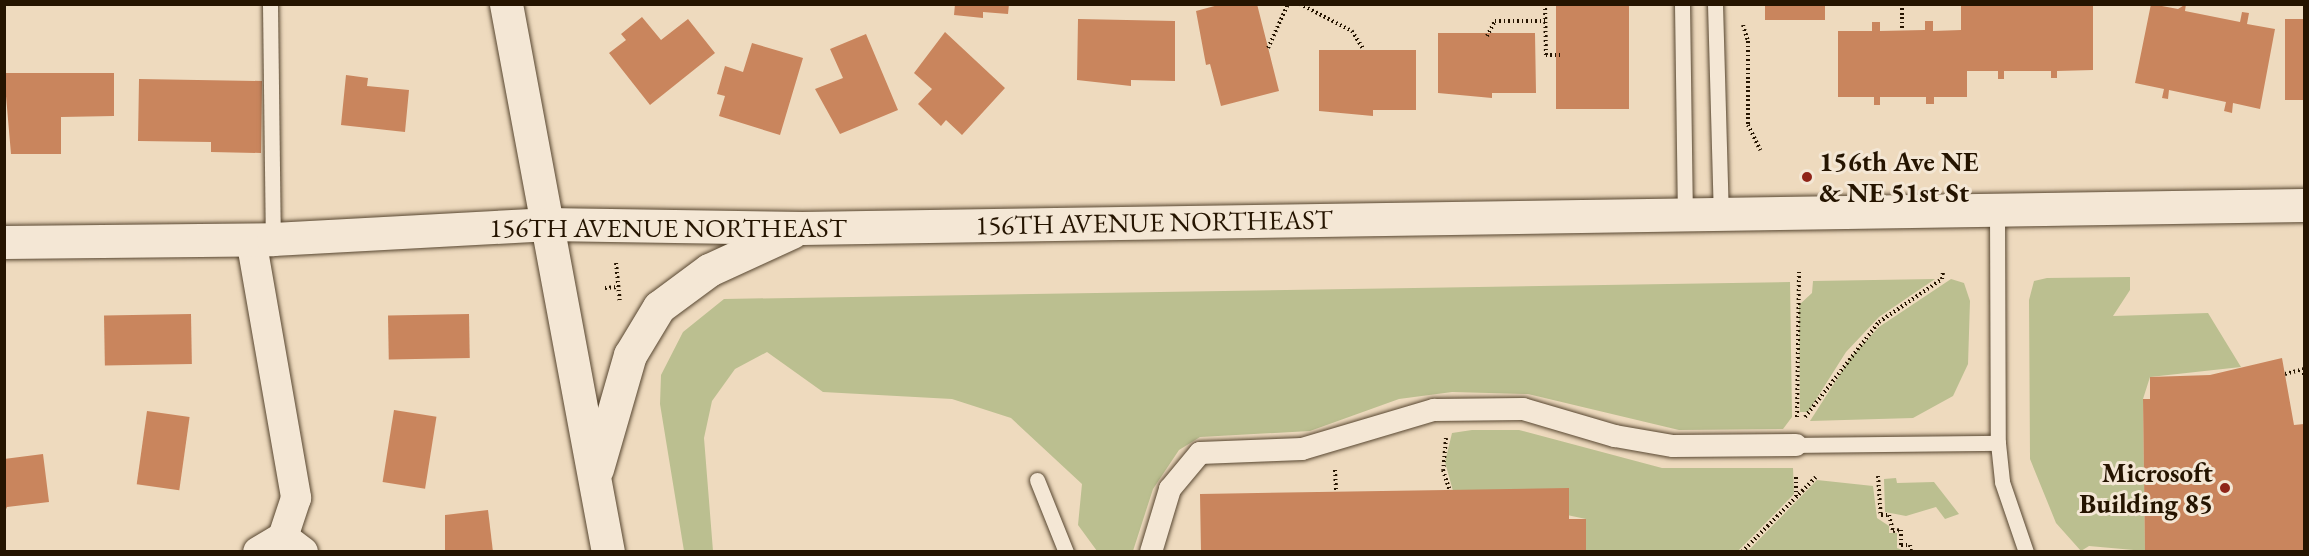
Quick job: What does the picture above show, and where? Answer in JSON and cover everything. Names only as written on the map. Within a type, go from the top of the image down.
[{"type":"main road","points":[[506,4],[608,552]]},
{"type":"main road","name":"156TH AVENUE NORTHEAST","points":[[4,242],[262,239],[546,224],[802,228],[2304,205]]},
{"type":"main road","points":[[595,477],[630,355],[659,307],[709,270],[802,228]]},
{"type":"street","points":[[262,239],[296,498],[282,547]]},
{"type":"street","points":[[1151,552],[1170,489],[1200,453],[1302,449],[1434,410],[1523,409],[1615,436],[1673,446],[1796,445]]},
{"type":"lane","points":[[262,239],[270,4]]},
{"type":"lane","points":[[1682,4],[1685,214]]},
{"type":"lane","points":[[1715,4],[1721,214]]},
{"type":"lane","points":[[1997,209],[1998,443],[2002,482],[2026,552]]},
{"type":"lane","points":[[1796,445],[1998,443]]},
{"type":"lane","points":[[1037,480],[1066,552]]},
{"type":"path","points":[[1268,48],[1288,4]]},
{"type":"path","points":[[1300,4],[1352,31],[1364,50]]},
{"type":"path","points":[[1545,4],[1546,55],[1560,55]]},
{"type":"path","points":[[1902,4],[1902,30]]},
{"type":"path","points":[[1739,14],[1748,41],[1748,125],[1760,150]]},
{"type":"path","points":[[1487,36],[1495,21],[1545,21]]},
{"type":"path","points":[[604,288],[618,287],[616,263]]},
{"type":"path","points":[[1799,272],[1796,417],[1810,417],[1849,354],[1879,322],[1942,279],[1943,272]]},
{"type":"path","points":[[2285,374],[2304,369],[2304,375]]},
{"type":"path","points":[[1447,428],[1443,460],[1450,491]]},
{"type":"path","points":[[1335,460],[1336,492]]},
{"type":"path","points":[[1878,476],[1881,515],[1889,515],[1893,531],[1901,530],[1901,545],[1910,545],[1911,552]]},
{"type":"path","points":[[1796,477],[1796,496]]},
{"type":"path","points":[[1742,552],[1816,477]]},
{"type":"green space","points":[[2130,277],[2130,290],[2113,316],[2208,313],[2241,367],[2150,377],[2143,399],[2145,551],[2089,546],[2081,551],[2056,523],[2030,459],[2029,300],[2034,281],[2047,278]]},
{"type":"green space","points":[[1935,279],[1879,317],[1846,352],[1808,412],[1800,412],[1799,305],[1812,293],[1813,281]]},
{"type":"green space","points":[[1951,279],[1964,283],[1970,301],[1968,364],[1953,396],[1913,418],[1810,421],[1851,357],[1879,327]]},
{"type":"green space","points":[[1790,282],[1792,417],[1783,429],[1679,430],[1528,394],[1452,392],[1399,399],[1310,431],[1200,437],[1179,450],[1153,489],[1133,551],[1097,551],[1078,525],[1082,484],[1011,418],[952,399],[823,392],[767,352],[735,369],[712,401],[704,438],[713,551],[684,551],[660,404],[661,375],[683,332],[724,299]]},
{"type":"green space","points":[[1472,430],[1519,430],[1662,468],[1793,468],[1794,494],[1738,551],[1586,551],[1586,519],[1453,491],[1445,462],[1452,433]]},
{"type":"green space","points":[[1896,478],[1897,483],[1934,482],[1959,514],[1945,519],[1936,507],[1906,516],[1885,512],[1884,479]]},
{"type":"green space","points":[[1817,480],[1873,486],[1877,518],[1889,526],[1889,533],[1897,533],[1897,548],[1905,551],[1748,551]]},
{"type":"building","points":[[955,4],[1009,4],[1008,14],[983,12],[983,18],[954,15]]},
{"type":"building","points":[[1222,4],[1257,4],[1279,91],[1221,106],[1210,64],[1206,65],[1196,11]]},
{"type":"building","points":[[1556,4],[1629,4],[1629,109],[1556,109]]},
{"type":"building","points":[[1765,4],[1825,4],[1825,20],[1765,20]]},
{"type":"building","points":[[2093,4],[2093,70],[2057,71],[2057,78],[2051,78],[2051,71],[2004,71],[2004,79],[1998,79],[1998,71],[1967,71],[1967,97],[1934,97],[1934,104],[1926,104],[1926,97],[1880,97],[1880,105],[1874,105],[1874,97],[1838,97],[1838,31],[1872,31],[1872,22],[1880,22],[1880,31],[1925,30],[1925,21],[1933,21],[1933,31],[1961,30],[1961,5]]},
{"type":"building","points":[[2151,4],[2178,9],[2186,4],[2185,11],[2240,22],[2242,12],[2249,13],[2247,24],[2275,29],[2260,109],[2233,103],[2232,113],[2224,111],[2226,102],[2169,90],[2168,99],[2162,98],[2164,89],[2135,83]]},
{"type":"building","points":[[642,17],[661,40],[688,19],[715,53],[650,105],[609,53],[626,40],[621,34]]},
{"type":"building","points":[[1078,19],[1175,21],[1175,81],[1131,80],[1131,86],[1077,80]]},
{"type":"building","points":[[2285,19],[2304,19],[2304,100],[2285,100]]},
{"type":"building","points":[[945,32],[1005,88],[962,135],[946,120],[941,126],[918,104],[932,89],[914,73]]},
{"type":"building","points":[[1438,33],[1535,33],[1536,93],[1492,93],[1492,98],[1438,93]]},
{"type":"building","points":[[866,34],[898,110],[840,134],[815,89],[843,78],[830,49]]},
{"type":"building","points":[[752,43],[803,58],[780,135],[719,116],[725,96],[717,94],[725,66],[743,72]]},
{"type":"building","points":[[1319,50],[1416,50],[1416,110],[1373,110],[1373,116],[1319,111]]},
{"type":"building","points":[[4,73],[114,73],[114,116],[61,117],[61,154],[11,154]]},
{"type":"building","points":[[346,75],[368,78],[367,86],[409,90],[405,132],[341,125]]},
{"type":"building","points":[[139,79],[262,81],[261,153],[211,152],[211,142],[138,141]]},
{"type":"building","points":[[191,314],[192,364],[105,366],[104,316]]},
{"type":"building","points":[[469,314],[470,358],[389,359],[388,315]]},
{"type":"building","name":"Microsoft Building 85","points":[[2282,358],[2294,425],[2304,424],[2304,552],[2145,552],[2143,399],[2150,399],[2150,377],[2210,375]]},
{"type":"building","points":[[394,410],[436,417],[425,489],[383,482]]},
{"type":"building","points":[[147,411],[190,417],[179,490],[137,484]]},
{"type":"building","points":[[43,454],[49,502],[7,507],[4,514],[4,459]]},
{"type":"building","points":[[1569,488],[1569,519],[1586,519],[1586,552],[1201,552],[1200,494]]},
{"type":"building","points":[[488,510],[493,552],[445,552],[445,515]]},
{"type":"place","name":"156th Ave NE & NE 51st St","points":[[1807,177]]},
{"type":"place","name":"Microsoft Building 85","points":[[2225,488]]}]
